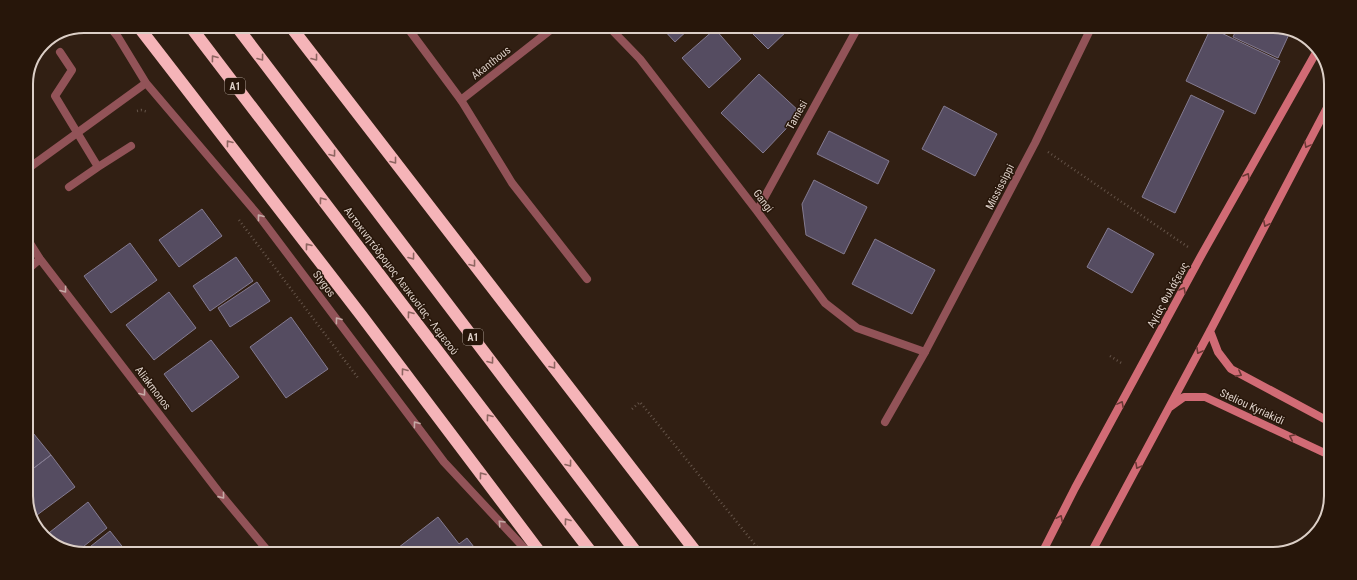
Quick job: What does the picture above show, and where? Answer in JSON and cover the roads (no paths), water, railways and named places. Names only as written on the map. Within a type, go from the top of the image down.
[{"type":"highway","points":[[143,33],[361,315],[536,547]]},
{"type":"highway","name":"Αυτοκινητόδρομος Λευκωσίας - Λεμεσού","points":[[195,33],[587,547]]},
{"type":"highway","name":"Αυτοκινητόδρομος Λευκωσίας - Λεμεσού","points":[[242,33],[632,547]]},
{"type":"highway","points":[[296,33],[692,547]]},
{"type":"main road","name":"Αγίας Φυλάξεως","points":[[1045,547],[1075,488],[1201,256],[1314,55]]},
{"type":"main road","points":[[1094,547],[1324,113]]},
{"type":"main road","name":"Steliou Kyriakidi","points":[[1210,331],[1218,352],[1231,369],[1324,419]]},
{"type":"main road","name":"Steliou Kyriakidi","points":[[1168,409],[1184,397],[1205,397],[1324,453]]},
{"type":"street","name":"Stygos","points":[[115,33],[146,83],[260,216],[444,462],[523,547]]},
{"type":"street","points":[[411,33],[461,100],[512,183],[587,279]]},
{"type":"street","name":"Akanthous","points":[[461,100],[547,33]]},
{"type":"street","name":"Gangi","points":[[615,33],[640,59],[757,211],[825,303],[857,328],[925,352]]},
{"type":"street","name":"Tamesi","points":[[757,211],[854,33]]},
{"type":"street","name":"Mississippi","points":[[886,422],[925,352],[1035,143],[1089,33]]},
{"type":"street","points":[[60,52],[72,70],[55,96],[98,167]]},
{"type":"street","points":[[33,165],[146,83]]},
{"type":"street","points":[[69,187],[131,146]]},
{"type":"street","name":"Aliakmonos","points":[[33,248],[40,259],[218,491],[265,547]]},
{"type":"street","points":[[33,265],[40,259]]}]
